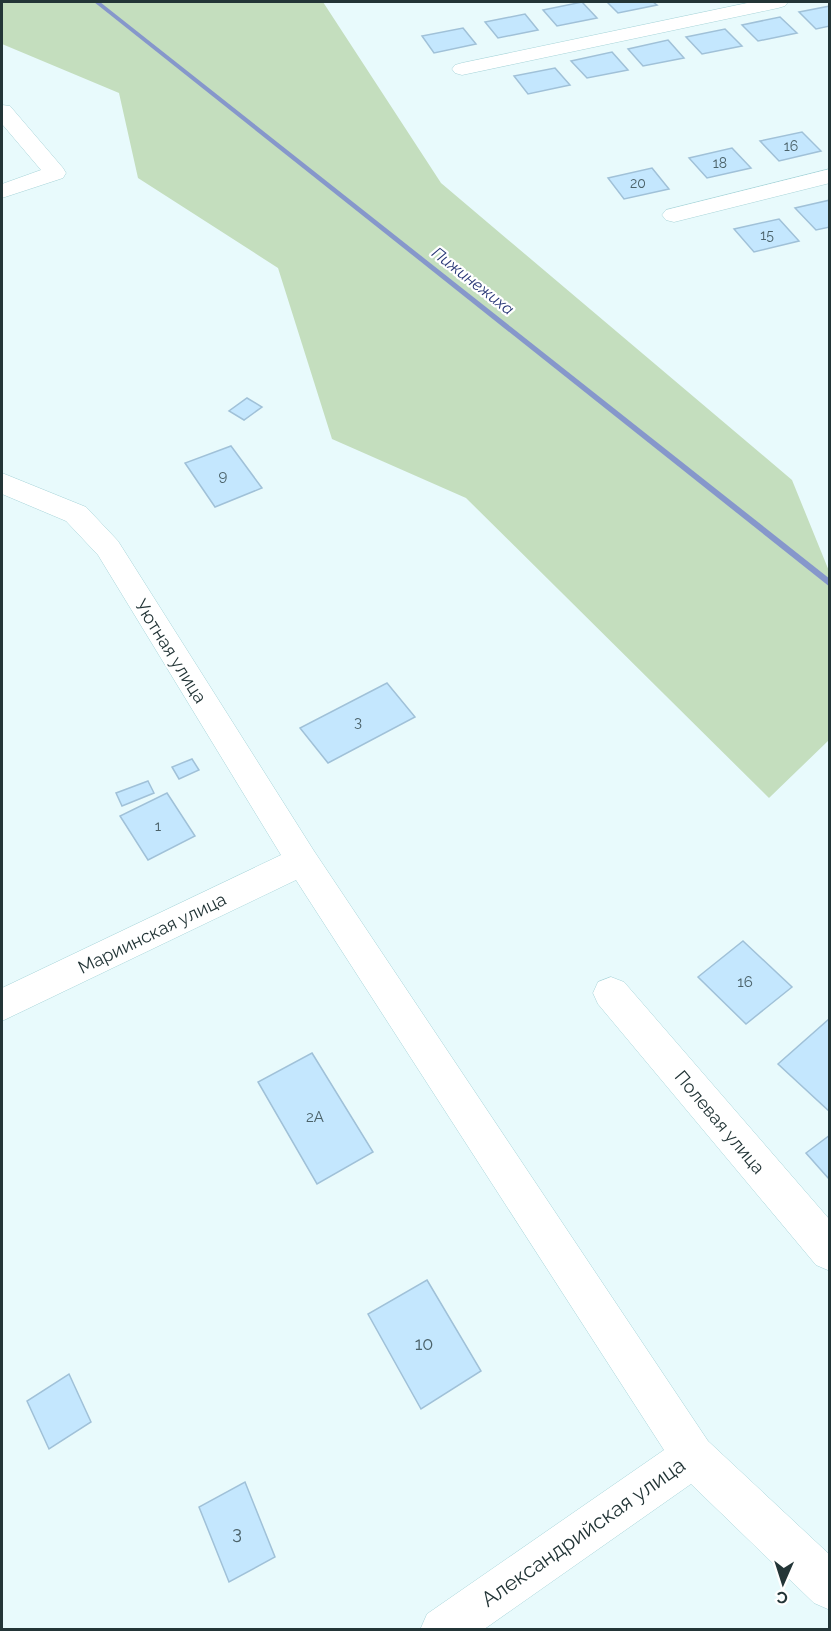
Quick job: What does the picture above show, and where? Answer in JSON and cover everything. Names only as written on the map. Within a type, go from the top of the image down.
[{"type":"street","points":[[462,69],[778,2]]},
{"type":"street","points":[[2,111],[55,173],[2,190]]},
{"type":"street","points":[[674,215],[830,177]]},
{"type":"street","name":"Уютная улица","points":[[2,483],[76,514],[108,548],[302,861],[693,1456],[830,1587]]},
{"type":"street","name":"Мариинская улица","points":[[2,1005],[302,861]]},
{"type":"street","name":"Полевая улица","points":[[611,993],[830,1251]]},
{"type":"street","name":"Александрийская улица","points":[[443,1629],[693,1456]]},
{"type":"green space","points":[[2,2],[323,2],[441,183],[792,480],[829,571],[829,740],[769,798],[466,498],[332,439],[278,268],[138,178],[119,93],[2,44]]},
{"type":"building","points":[[582,2],[597,18],[557,26],[543,10]]},
{"type":"building","points":[[607,2],[653,2],[657,5],[618,13]]},
{"type":"building","points":[[830,6],[830,26],[816,29],[799,12]]},
{"type":"building","points":[[525,14],[538,30],[498,38],[485,22]]},
{"type":"building","points":[[780,17],[797,33],[758,41],[742,25]]},
{"type":"building","points":[[463,28],[476,44],[434,53],[422,36]]},
{"type":"building","points":[[725,29],[742,46],[702,54],[686,37]]},
{"type":"building","points":[[668,40],[684,58],[643,66],[628,49]]},
{"type":"building","points":[[612,52],[628,70],[587,78],[571,61]]},
{"type":"building","points":[[555,68],[570,85],[528,94],[514,76]]},
{"type":"building","points":[[802,132],[821,151],[779,161],[760,141]]},
{"type":"building","points":[[732,148],[751,168],[707,178],[689,158]]},
{"type":"building","points":[[652,168],[669,189],[624,199],[608,178]]},
{"type":"building","points":[[830,200],[830,227],[816,230],[795,208]]},
{"type":"building","points":[[779,219],[799,241],[754,252],[734,229]]},
{"type":"building","points":[[247,398],[262,407],[244,420],[229,411]]},
{"type":"building","points":[[231,446],[262,488],[215,507],[185,463]]},
{"type":"building","points":[[387,683],[415,717],[328,763],[300,728]]},
{"type":"building","points":[[192,759],[199,770],[179,779],[172,767]]},
{"type":"building","points":[[148,781],[154,793],[122,806],[116,793]]},
{"type":"building","points":[[167,793],[195,836],[148,860],[120,816]]},
{"type":"building","points":[[743,941],[792,987],[746,1024],[698,977]]},
{"type":"building","points":[[830,1019],[830,1112],[778,1064]]},
{"type":"building","points":[[312,1053],[373,1152],[317,1184],[258,1082]]},
{"type":"building","points":[[830,1135],[830,1179],[829,1179],[806,1153]]},
{"type":"building","points":[[427,1280],[481,1371],[421,1409],[368,1314]]},
{"type":"building","points":[[69,1374],[91,1422],[49,1449],[27,1401]]},
{"type":"building","points":[[245,1482],[275,1557],[229,1582],[199,1507]]},
{"type":"waterway","name":"Пижинежиха","points":[[97,2],[830,584]]}]
